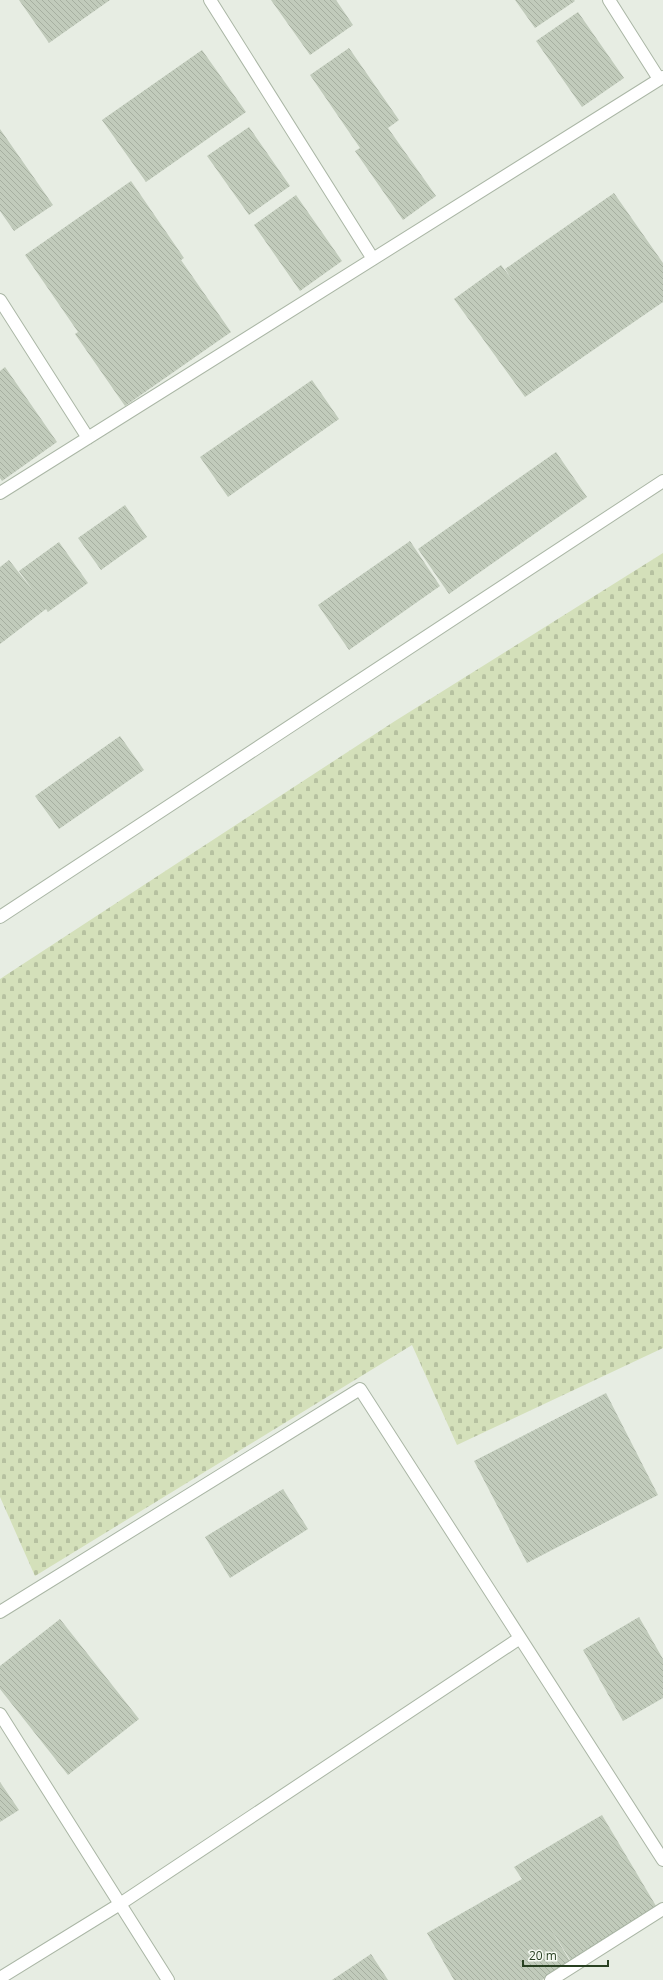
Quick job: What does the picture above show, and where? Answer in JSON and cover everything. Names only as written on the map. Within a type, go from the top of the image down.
[{"type":"street","points":[[210,0],[373,259]]},
{"type":"street","points":[[0,493],[661,78],[609,0]]},
{"type":"street","points":[[0,300],[88,438]]},
{"type":"street","points":[[0,917],[663,480]]},
{"type":"street","points":[[0,1612],[360,1389],[663,1860]]},
{"type":"street","points":[[0,1978],[120,1904],[520,1638]]},
{"type":"street","points":[[0,1714],[168,1980]]},
{"type":"street","points":[[551,1980],[663,1909]]},
{"type":"green space","points":[[663,553],[663,1348],[457,1445],[412,1345],[35,1576],[0,1497],[0,979],[395,721]]},
{"type":"building","points":[[19,0],[110,0],[49,43]]},
{"type":"building","points":[[271,0],[336,0],[353,25],[310,55]]},
{"type":"building","points":[[515,0],[574,0],[575,1],[535,28]]},
{"type":"building","points":[[578,12],[624,78],[582,107],[536,41]]},
{"type":"building","points":[[349,48],[399,120],[388,128],[436,196],[403,220],[355,151],[360,148],[310,75]]},
{"type":"building","points":[[202,50],[246,112],[146,182],[102,120]]},
{"type":"building","points":[[249,127],[290,186],[249,215],[207,156]]},
{"type":"building","points":[[0,129],[53,205],[14,231],[0,211]]},
{"type":"building","points":[[131,181],[184,258],[181,260],[231,332],[125,406],[75,334],[78,332],[25,255]]},
{"type":"building","points":[[614,193],[663,263],[663,302],[525,397],[454,299],[501,265],[513,281],[505,269]]},
{"type":"building","points":[[296,195],[342,261],[300,291],[254,225]]},
{"type":"building","points":[[5,367],[57,442],[2,481],[0,478],[0,371]]},
{"type":"building","points":[[312,380],[339,419],[228,497],[200,457]]},
{"type":"building","points":[[556,452],[587,497],[449,594],[418,549]]},
{"type":"building","points":[[125,505],[147,537],[101,570],[78,538]]},
{"type":"building","points":[[410,541],[440,586],[349,650],[318,605]]},
{"type":"building","points":[[59,542],[88,583],[48,612],[46,609],[0,644],[0,567],[9,560],[34,592],[19,571]]},
{"type":"building","points":[[120,736],[144,770],[59,829],[35,796]]},
{"type":"building","points":[[606,1393],[658,1495],[527,1563],[474,1461]]},
{"type":"building","points":[[283,1489],[308,1529],[230,1578],[205,1537]]},
{"type":"building","points":[[639,1617],[663,1659],[663,1698],[623,1721],[583,1650]]},
{"type":"building","points":[[60,1619],[139,1719],[68,1775],[0,1689],[0,1666]]},
{"type":"building","points":[[0,1782],[19,1810],[0,1822]]},
{"type":"building","points":[[602,1815],[659,1911],[572,1963],[548,1924],[571,1963],[542,1980],[454,1980],[427,1933],[522,1879],[514,1867]]},
{"type":"building","points":[[371,1954],[388,1980],[332,1980]]}]
